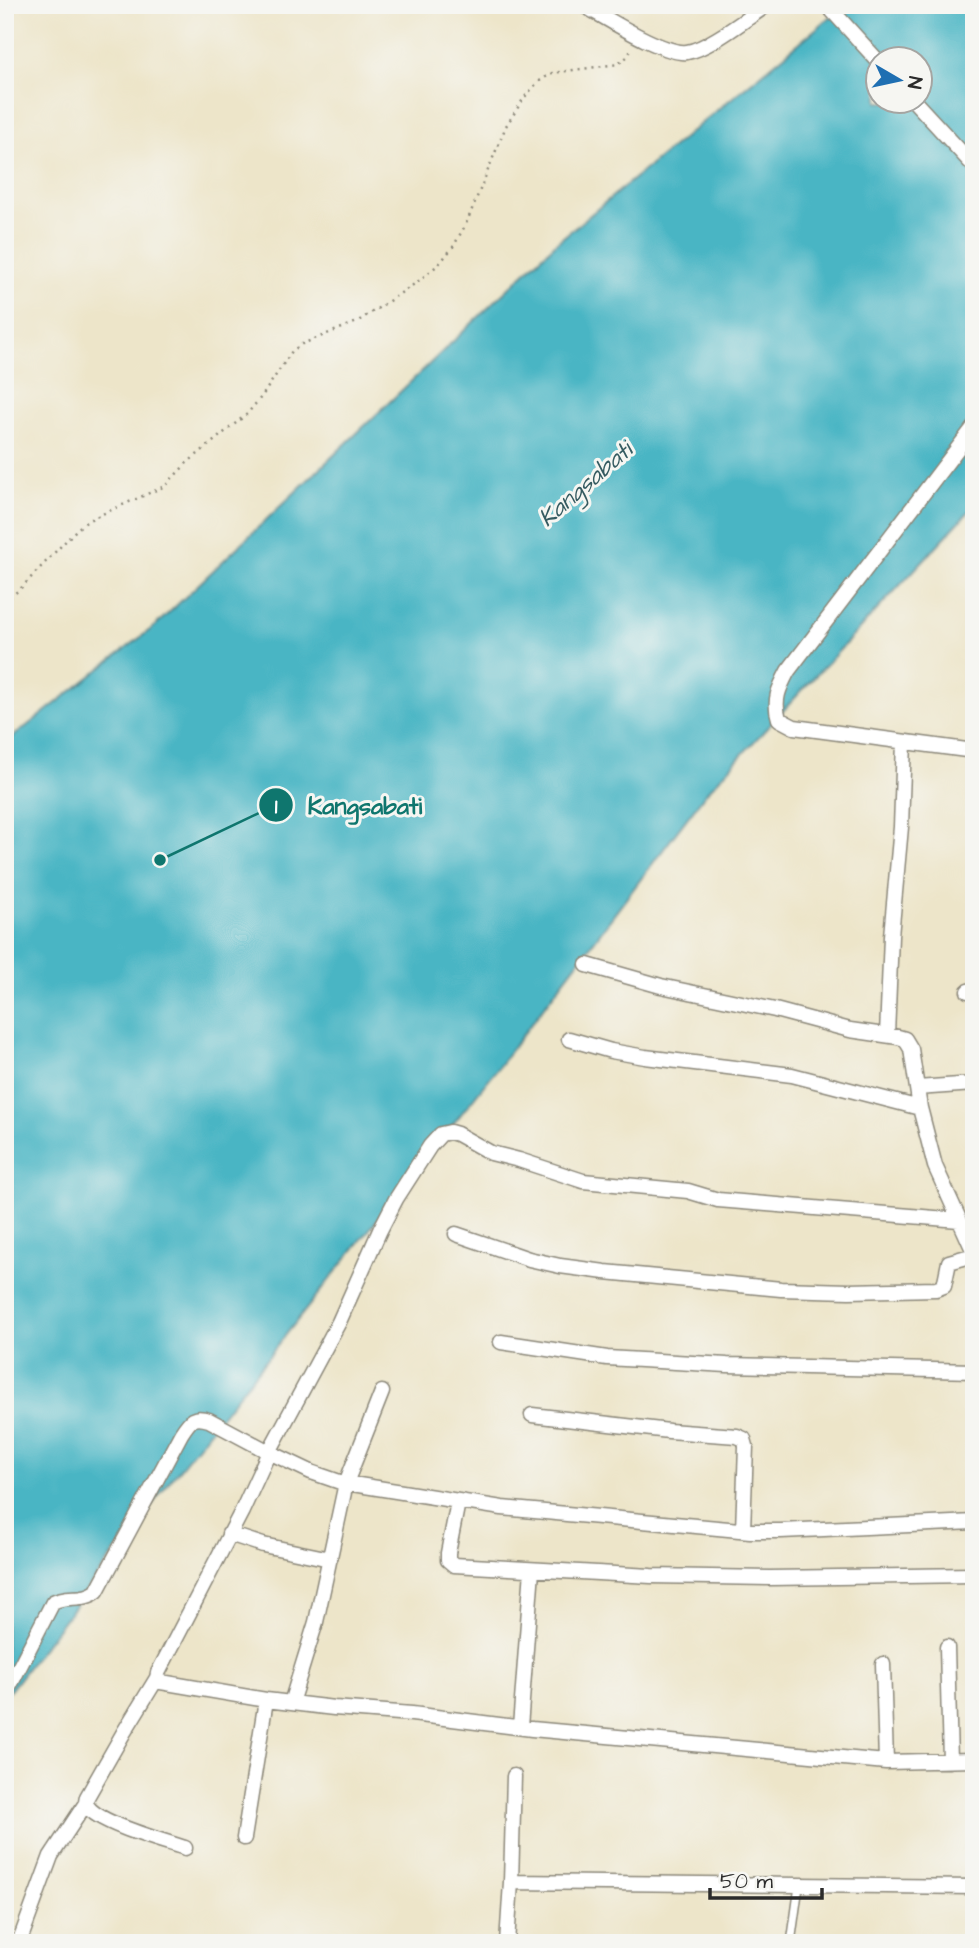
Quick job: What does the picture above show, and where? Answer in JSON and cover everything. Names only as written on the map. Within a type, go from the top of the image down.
[{"type":"street","points":[[583,5],[640,37],[670,50],[685,52],[699,48],[767,5]]},
{"type":"street","points":[[827,5],[864,46]]},
{"type":"street","points":[[928,116],[974,166]]},
{"type":"street","points":[[974,427],[788,671],[777,692],[776,708],[779,719],[793,727],[974,751]]},
{"type":"street","points":[[887,1035],[891,936],[902,816],[904,742]]},
{"type":"street","points":[[456,1234],[529,1259],[560,1266],[780,1289],[936,1289],[944,1286],[946,1282],[949,1262],[974,1254],[965,1226],[935,1166],[920,1108],[911,1049],[905,1039],[850,1030],[775,1010],[671,988],[587,965]]},
{"type":"street","points":[[569,1038],[611,1051],[645,1057],[792,1076],[920,1108]]},
{"type":"street","points":[[917,1088],[974,1084]]},
{"type":"street","points":[[19,1943],[51,1856],[86,1802],[117,1744],[158,1678],[158,1673],[242,1511],[269,1452],[339,1322],[396,1199],[441,1134],[457,1134],[491,1153],[583,1181],[688,1191],[718,1200],[965,1226]]},
{"type":"street","points":[[500,1342],[607,1358],[740,1366],[974,1371]]},
{"type":"street","points":[[291,1703],[316,1622],[346,1483],[382,1392]]},
{"type":"street","points":[[532,1415],[737,1436],[744,1439],[743,1530]]},
{"type":"street","points":[[5,1695],[53,1602],[58,1598],[90,1597],[97,1591],[181,1434],[193,1419],[199,1417],[311,1472],[346,1483],[502,1508],[743,1530],[781,1531],[974,1522]]},
{"type":"street","points":[[458,1502],[448,1553],[450,1564],[651,1576],[770,1578],[974,1575]]},
{"type":"street","points":[[229,1534],[262,1545],[330,1559]]},
{"type":"street","points":[[520,1727],[532,1570]]},
{"type":"street","points":[[947,1647],[950,1761]]},
{"type":"street","points":[[883,1664],[886,1762]]},
{"type":"street","points":[[158,1678],[160,1682],[266,1700],[520,1727],[886,1762],[974,1760]]},
{"type":"street","points":[[244,1838],[266,1700]]},
{"type":"street","points":[[507,1943],[514,1776]]},
{"type":"street","points":[[86,1802],[89,1809],[101,1817],[132,1831],[185,1848]]},
{"type":"street","points":[[511,1882],[974,1887]]},
{"type":"lane","points":[[791,1943],[799,1885]]},
{"type":"path","points":[[5,602],[89,520],[165,486],[187,463],[247,414],[292,351],[302,344],[357,322],[416,283],[439,264],[466,224],[506,126],[538,82],[552,73],[618,64],[627,57],[640,37]]},
{"type":"water","points":[[845,5],[974,5],[974,506],[707,792],[496,1070],[169,1482],[5,1697],[5,743],[155,626],[556,243]]},
{"type":"place","name":"Kangsabati","points":[[160,860]]}]
